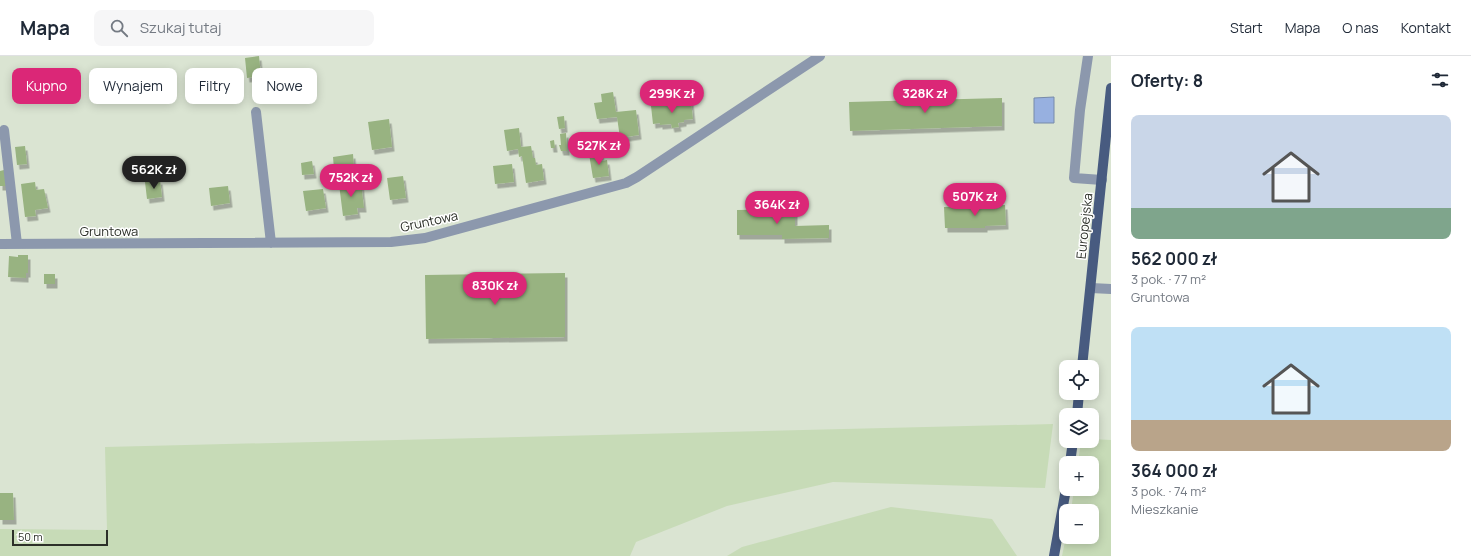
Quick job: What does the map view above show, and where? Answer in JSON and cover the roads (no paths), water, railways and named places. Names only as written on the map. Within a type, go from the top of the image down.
[{"type":"main road","name":"Europejska","points":[[1083,360],[1111,88]]},
{"type":"main road","points":[[1054,556],[1065,496]]},
{"type":"street","name":"Gruntowa","points":[[0,244],[391,242],[425,238],[626,183],[820,56]]},
{"type":"street","points":[[1088,56],[1080,110],[1074,178],[1102,180]]},
{"type":"street","points":[[256,112],[271,243]]},
{"type":"street","points":[[4,130],[17,244]]},
{"type":"street","points":[[1091,288],[1111,289]]},
{"type":"water","points":[[1054,97],[1054,123],[1034,123],[1034,98]]}]
